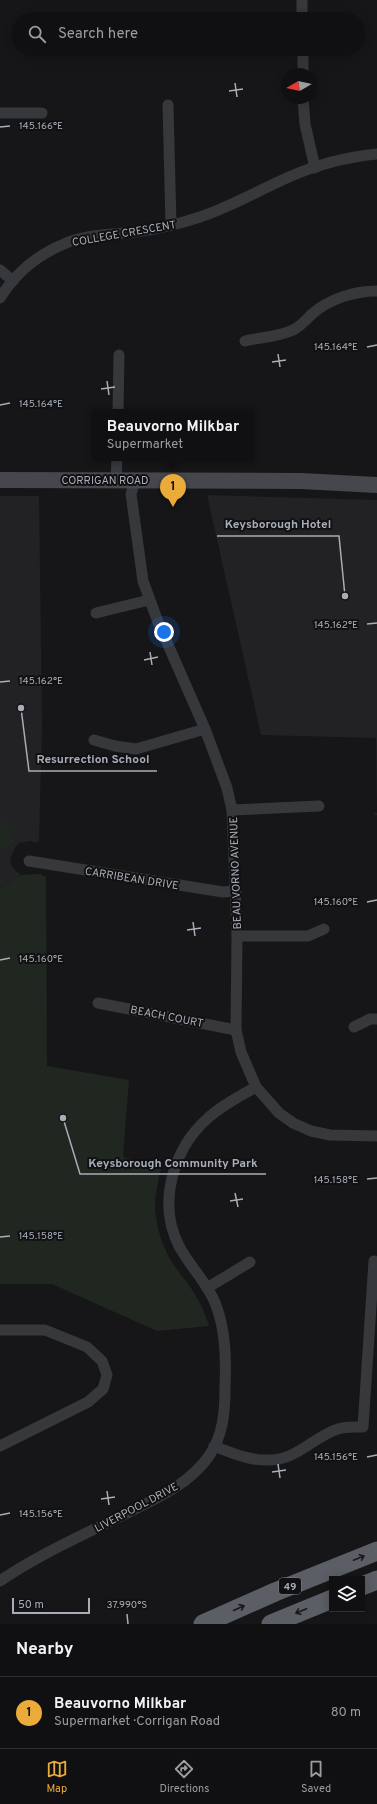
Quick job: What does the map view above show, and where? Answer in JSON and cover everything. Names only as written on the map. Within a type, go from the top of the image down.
[{"type":"highway","name":"49","points":[[203,1624],[275,1592],[377,1551]]},
{"type":"highway","points":[[365,1585],[377,1580]]},
{"type":"highway","name":"49","points":[[271,1624],[329,1600]]},
{"type":"main road","name":"CORRIGAN ROAD","points":[[331,481],[377,476]]},
{"type":"main road","name":"CORRIGAN ROAD","points":[[0,480],[331,481],[377,485]]},
{"type":"street","points":[[302,0],[302,12]]},
{"type":"street","points":[[303,56],[303,68]]},
{"type":"street","points":[[303,104],[305,124],[315,168]]},
{"type":"street","points":[[168,105],[171,226]]},
{"type":"street","points":[[0,113],[42,113]]},
{"type":"street","name":"COLLEGE CRESCENT","points":[[0,298],[13,281],[36,259],[65,243],[96,235],[134,232],[171,226],[221,209],[289,177],[334,162],[377,154]]},
{"type":"street","points":[[0,270],[13,281]]},
{"type":"street","points":[[245,341],[283,334],[295,329],[321,307],[341,298],[361,292],[377,291]]},
{"type":"street","points":[[118,409],[119,355]]},
{"type":"street","points":[[116,480],[117,461]]},
{"type":"street","name":"BEAU VORNO AVENUE","points":[[135,480],[131,494],[143,581],[149,600],[205,729],[227,788],[232,810],[237,936],[236,1030],[241,1052],[256,1087],[279,1113],[292,1123],[311,1131],[330,1135],[377,1136]]},
{"type":"street","points":[[96,613],[149,600]]},
{"type":"street","points":[[94,740],[114,746],[136,749],[205,729]]},
{"type":"street","points":[[232,810],[319,806]]},
{"type":"street","name":"CARRIBEAN DRIVE","points":[[29,861],[223,892],[236,891]]},
{"type":"street","points":[[237,936],[308,936],[324,929]]},
{"type":"street","name":"BEACH COURT","points":[[98,1002],[236,1030]]},
{"type":"street","points":[[354,1027],[370,1019],[377,1018]]},
{"type":"street","name":"LIVERPOOL DRIVE","points":[[0,1581],[29,1563],[174,1488],[198,1470],[214,1446],[225,1414],[225,1350],[221,1322],[216,1304],[179,1246],[172,1226],[168,1204],[170,1182],[178,1158],[208,1118],[256,1087]]},
{"type":"street","points":[[214,1446],[251,1459],[274,1459],[289,1456],[338,1429],[363,1427],[374,1261]]},
{"type":"street","points":[[207,1288],[250,1262]]},
{"type":"street","points":[[0,1330],[45,1330],[87,1347],[102,1361],[107,1375],[103,1389],[88,1402],[0,1446]]},
{"type":"shaded area","points":[[207,495],[377,500],[377,813],[376,738],[261,735]]},
{"type":"shaded area","points":[[0,496],[39,496],[42,725],[39,841],[37,843],[31,841],[19,843],[15,847],[10,859],[12,867],[21,875],[0,888]]},
{"type":"shaded area","points":[[7,822],[15,843],[0,849],[0,825]]},
{"type":"shaded area","points":[[40,874],[46,877],[47,1066],[129,1080],[123,1157],[161,1168],[155,1201],[156,1219],[160,1236],[171,1261],[203,1309],[209,1326],[157,1331],[52,1284],[0,1284],[0,888],[21,875]]},
{"type":"place","name":"Beauvorno Milkbar","points":[[173,507]]},
{"type":"place","name":"Keysborough Hotel","points":[[345,596]]},
{"type":"place","name":"Resurrection School","points":[[21,708]]},
{"type":"place","name":"Keysborough Community Park","points":[[63,1118]]}]
